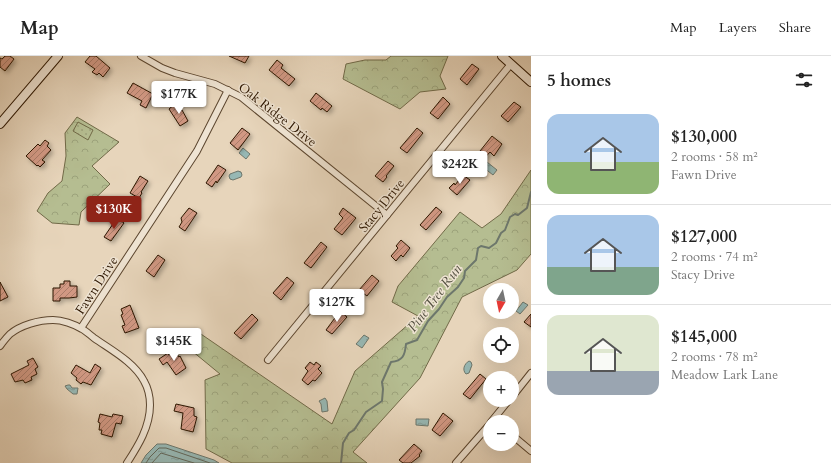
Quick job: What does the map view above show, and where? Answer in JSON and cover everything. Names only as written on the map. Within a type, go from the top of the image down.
[{"type":"street","points":[[0,124],[58,56]]},
{"type":"street","name":"Oak Ridge Drive","points":[[141,56],[162,68],[214,84],[228,90],[252,105],[387,215]]},
{"type":"street","points":[[502,56],[531,82]]},
{"type":"street","name":"Stacy Drive","points":[[268,360],[511,64]]},
{"type":"street","name":"Fawn Drive","points":[[81,328],[197,151],[228,90]]},
{"type":"street","points":[[0,346],[10,334],[35,322],[52,320],[65,322],[81,328],[117,353],[136,369],[148,389],[150,403],[146,429],[127,463]]},
{"type":"street","points":[[519,388],[531,373]]},
{"type":"street","points":[[456,463],[483,433]]},
{"type":"street","points":[[519,441],[531,451]]},
{"type":"green space","points":[[391,56],[448,56],[440,76],[446,89],[420,92],[400,109],[343,79],[346,64],[365,60],[386,60]]},
{"type":"green space","points":[[77,117],[119,142],[92,166],[110,184],[81,212],[79,225],[52,223],[37,211],[48,193],[62,181],[66,156],[65,133]]},
{"type":"green space","points":[[78,122],[93,130],[88,140],[73,131]]},
{"type":"green space","points":[[531,170],[531,254],[517,270],[491,283],[483,283],[483,287],[462,297],[420,378],[353,452],[367,463],[232,463],[206,449],[205,380],[220,374],[186,346],[198,332],[332,424],[355,371],[418,316],[392,302],[398,286],[460,212],[482,228],[501,214]]},
{"type":"water","points":[[243,148],[250,154],[246,159],[239,153]]},
{"type":"water","points":[[487,162],[497,170],[493,175],[483,167]]},
{"type":"water","points":[[238,171],[241,172],[241,177],[233,180],[230,179],[230,174]]},
{"type":"water","points":[[523,302],[528,305],[520,314],[519,307]]},
{"type":"water","points":[[364,335],[369,338],[362,348],[356,344]]},
{"type":"water","points":[[469,361],[472,365],[469,373],[466,374],[464,367]]},
{"type":"water","points":[[68,385],[72,388],[78,388],[77,394],[73,394],[67,389],[65,386]]},
{"type":"water","points":[[325,398],[327,401],[328,411],[322,412],[319,401]]},
{"type":"water","points":[[416,419],[429,419],[428,426],[416,425]]},
{"type":"water","points":[[157,444],[166,444],[219,463],[141,463],[146,455]]},
{"type":"building","points":[[5,56],[10,56],[14,59],[5,71],[0,67],[0,58],[2,59]]},
{"type":"building","points":[[90,56],[96,56],[110,68],[103,77],[99,73],[97,75],[92,72],[95,69],[85,62]]},
{"type":"building","points":[[229,56],[249,56],[245,63]]},
{"type":"building","points":[[277,60],[283,65],[281,68],[295,79],[289,86],[269,70]]},
{"type":"building","points":[[472,64],[479,69],[467,85],[460,79]]},
{"type":"building","points":[[133,83],[153,94],[146,108],[140,105],[142,101],[127,93]]},
{"type":"building","points":[[316,93],[332,106],[327,112],[322,108],[321,110],[310,101]]},
{"type":"building","points":[[443,97],[450,104],[438,119],[430,113]]},
{"type":"building","points":[[514,102],[521,107],[508,122],[501,116]]},
{"type":"building","points":[[175,104],[179,110],[182,110],[188,121],[180,126],[169,109]]},
{"type":"building","points":[[242,128],[250,134],[238,150],[230,143]]},
{"type":"building","points":[[417,128],[423,133],[407,153],[400,148]]},
{"type":"building","points":[[492,136],[502,144],[494,156],[490,152],[482,161],[476,156]]},
{"type":"building","points":[[45,140],[49,143],[47,146],[51,150],[42,160],[45,162],[40,167],[26,156],[38,144],[40,146]]},
{"type":"building","points":[[388,161],[394,166],[383,182],[375,176]]},
{"type":"building","points":[[218,165],[226,170],[217,183],[216,181],[212,187],[206,183]]},
{"type":"building","points":[[463,175],[470,180],[457,195],[449,188],[454,183],[455,185]]},
{"type":"building","points":[[140,176],[148,181],[139,198],[130,193]]},
{"type":"building","points":[[436,207],[442,212],[426,230],[420,225]]},
{"type":"building","points":[[189,208],[197,213],[185,231],[179,227],[182,222],[181,218]]},
{"type":"building","points":[[343,208],[356,218],[342,235],[334,229],[343,218],[339,214]]},
{"type":"building","points":[[117,218],[124,223],[111,241],[104,237]]},
{"type":"building","points":[[401,240],[410,248],[403,257],[401,255],[396,261],[391,256],[398,248],[396,246]]},
{"type":"building","points":[[321,242],[327,247],[311,268],[304,263]]},
{"type":"building","points":[[158,255],[165,260],[154,277],[146,271]]},
{"type":"building","points":[[372,275],[379,281],[367,296],[359,290]]},
{"type":"building","points":[[287,277],[294,283],[281,300],[273,293]]},
{"type":"building","points":[[64,281],[70,281],[70,286],[77,286],[77,297],[60,298],[60,301],[53,301],[53,288],[60,288],[60,284],[64,284]]},
{"type":"building","points":[[0,282],[8,297],[0,301]]},
{"type":"building","points":[[130,305],[139,328],[125,333],[122,326],[125,325],[121,315],[123,314],[121,309]]},
{"type":"building","points":[[340,311],[347,317],[332,334],[326,330]]},
{"type":"building","points":[[252,314],[258,320],[241,339],[234,333]]},
{"type":"building","points":[[531,314],[531,327],[524,322]]},
{"type":"building","points":[[175,351],[179,357],[180,356],[186,368],[176,375],[167,362],[163,365],[159,359],[168,353],[169,355]]},
{"type":"building","points":[[33,358],[38,367],[35,369],[37,374],[31,377],[32,380],[25,383],[23,380],[15,382],[11,374],[29,365],[27,361]]},
{"type":"building","points":[[310,362],[314,365],[316,362],[321,366],[318,369],[322,373],[315,381],[313,380],[308,385],[302,380],[308,371],[305,368]]},
{"type":"building","points":[[95,364],[101,368],[91,385],[83,382],[81,384],[71,373],[76,365],[90,373]]},
{"type":"building","points":[[480,374],[483,376],[483,383],[470,399],[463,394]]},
{"type":"building","points":[[176,404],[194,408],[194,416],[197,417],[193,432],[181,429],[183,413],[174,411]]},
{"type":"building","points":[[443,413],[453,421],[440,436],[432,430]]},
{"type":"building","points":[[100,414],[112,417],[113,414],[123,416],[121,424],[116,423],[112,437],[101,434],[102,430],[99,430],[100,423],[98,422]]},
{"type":"building","points":[[414,444],[422,451],[419,455],[420,456],[411,463],[403,463],[399,460]]},
{"type":"waterway","name":"Pine Tree Run","points":[[341,463],[343,443],[349,433],[354,430],[366,412],[382,401],[382,382],[391,362],[403,357],[406,344],[417,340],[428,321],[447,297],[458,287],[464,278],[465,271],[476,260],[478,248],[481,246],[489,248],[496,243],[501,233],[505,230],[510,217],[515,214],[518,215],[527,208],[531,192]]}]
